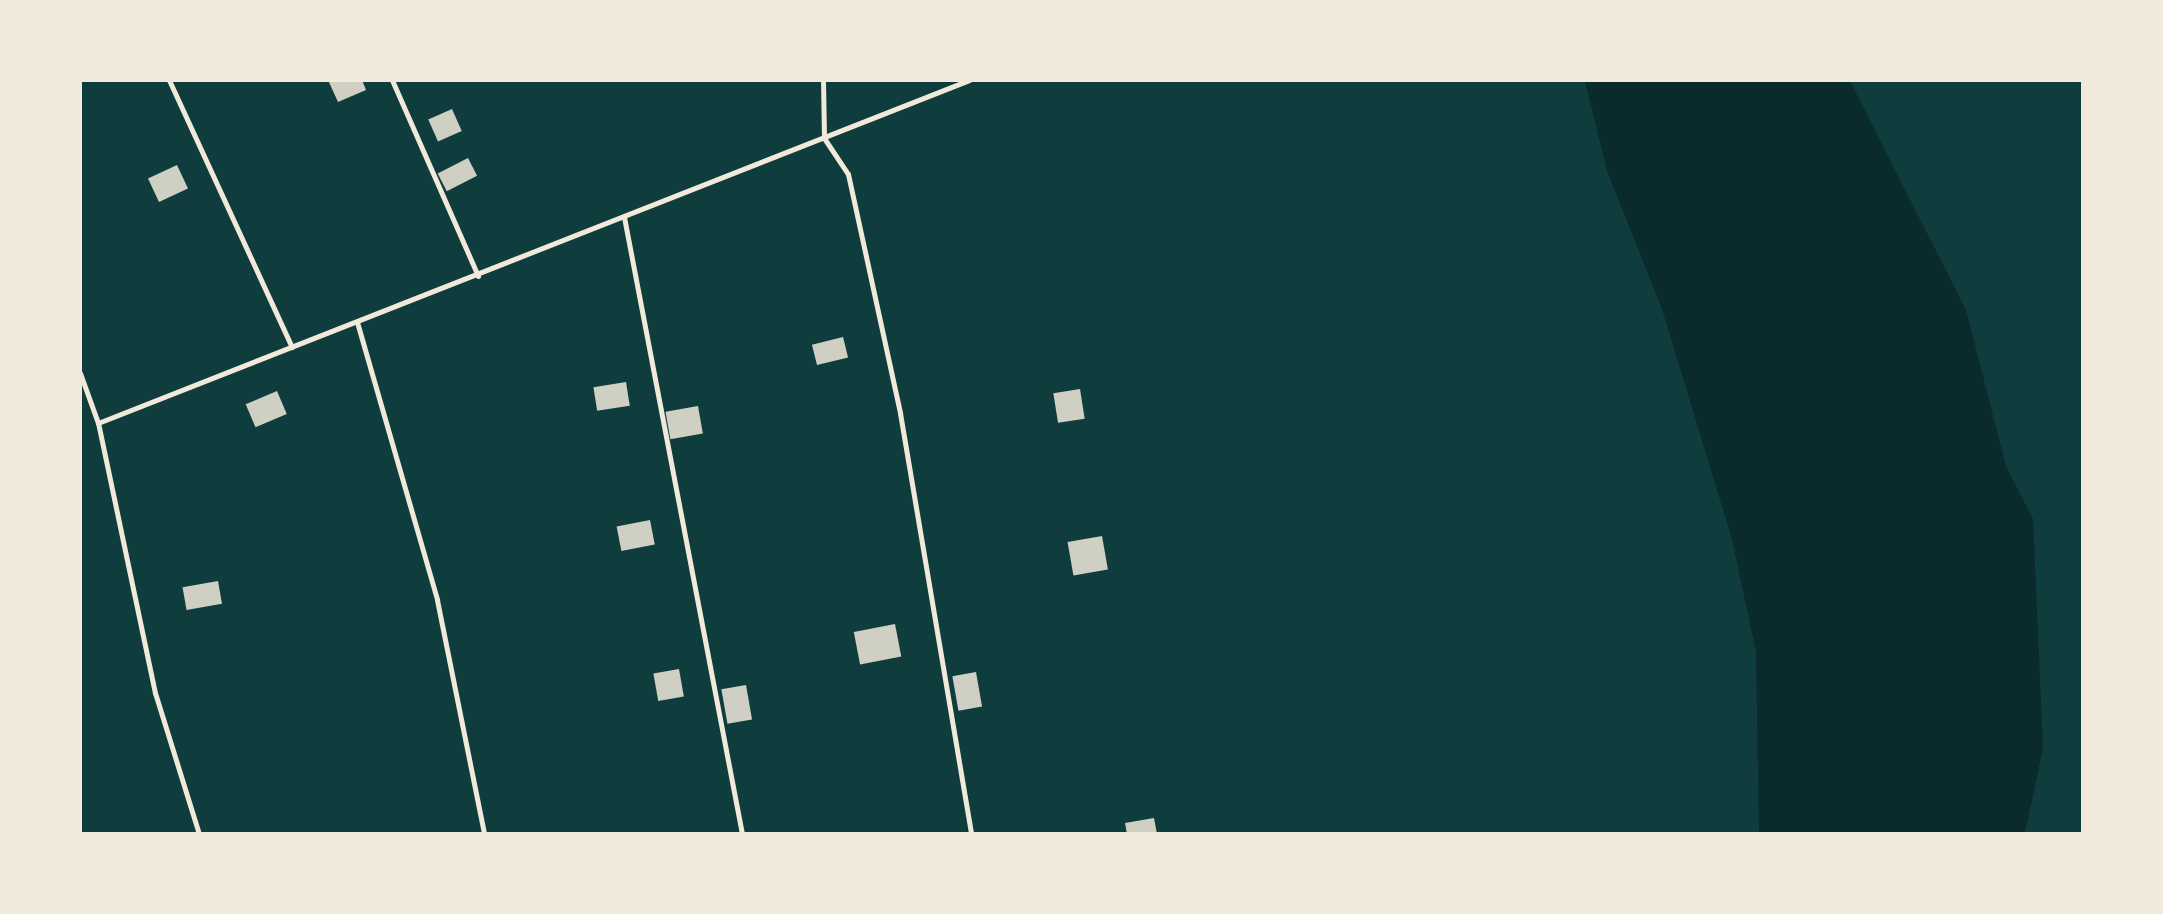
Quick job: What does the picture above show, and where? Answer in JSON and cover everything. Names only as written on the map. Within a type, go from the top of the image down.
[{"type":"lane","points":[[169,80],[292,347]]},
{"type":"lane","points":[[392,80],[478,276]]},
{"type":"lane","points":[[823,80],[824,138],[848,174],[900,413],[971,834]]},
{"type":"lane","points":[[97,423],[478,276],[969,80]]},
{"type":"lane","points":[[624,217],[742,834]]},
{"type":"lane","points":[[357,322],[437,600],[484,834]]},
{"type":"lane","points":[[80,373],[97,423],[155,693],[199,834]]},
{"type":"water","points":[[1585,81],[1850,81],[1966,310],[2006,466],[2033,519],[2043,748],[2025,833],[1759,833],[1756,652],[1732,539],[1662,309],[1607,171]]},
{"type":"building","points":[[328,80],[362,80],[366,90],[338,102]]},
{"type":"building","points":[[452,109],[462,131],[438,142],[428,120]]},
{"type":"building","points":[[468,158],[477,176],[447,191],[438,173]]},
{"type":"building","points":[[177,165],[188,189],[159,202],[148,179]]},
{"type":"building","points":[[843,337],[848,357],[817,365],[812,345]]},
{"type":"building","points":[[626,382],[630,406],[597,411],[593,387]]},
{"type":"building","points":[[1080,389],[1085,419],[1058,423],[1053,393]]},
{"type":"building","points":[[277,391],[287,414],[255,427],[246,404]]},
{"type":"building","points":[[698,406],[703,434],[670,439],[666,412]]},
{"type":"building","points":[[650,520],[655,545],[621,551],[617,526]]},
{"type":"building","points":[[1102,536],[1108,569],[1073,576],[1068,542]]},
{"type":"building","points":[[218,581],[222,604],[187,610],[183,587]]},
{"type":"building","points":[[895,624],[901,656],[860,664],[854,632]]},
{"type":"building","points":[[679,669],[684,697],[658,701],[653,674]]},
{"type":"building","points":[[976,672],[982,706],[958,711],[952,676]]},
{"type":"building","points":[[746,685],[752,719],[727,724],[721,689]]},
{"type":"building","points":[[1154,818],[1157,834],[1127,834],[1125,823]]}]
